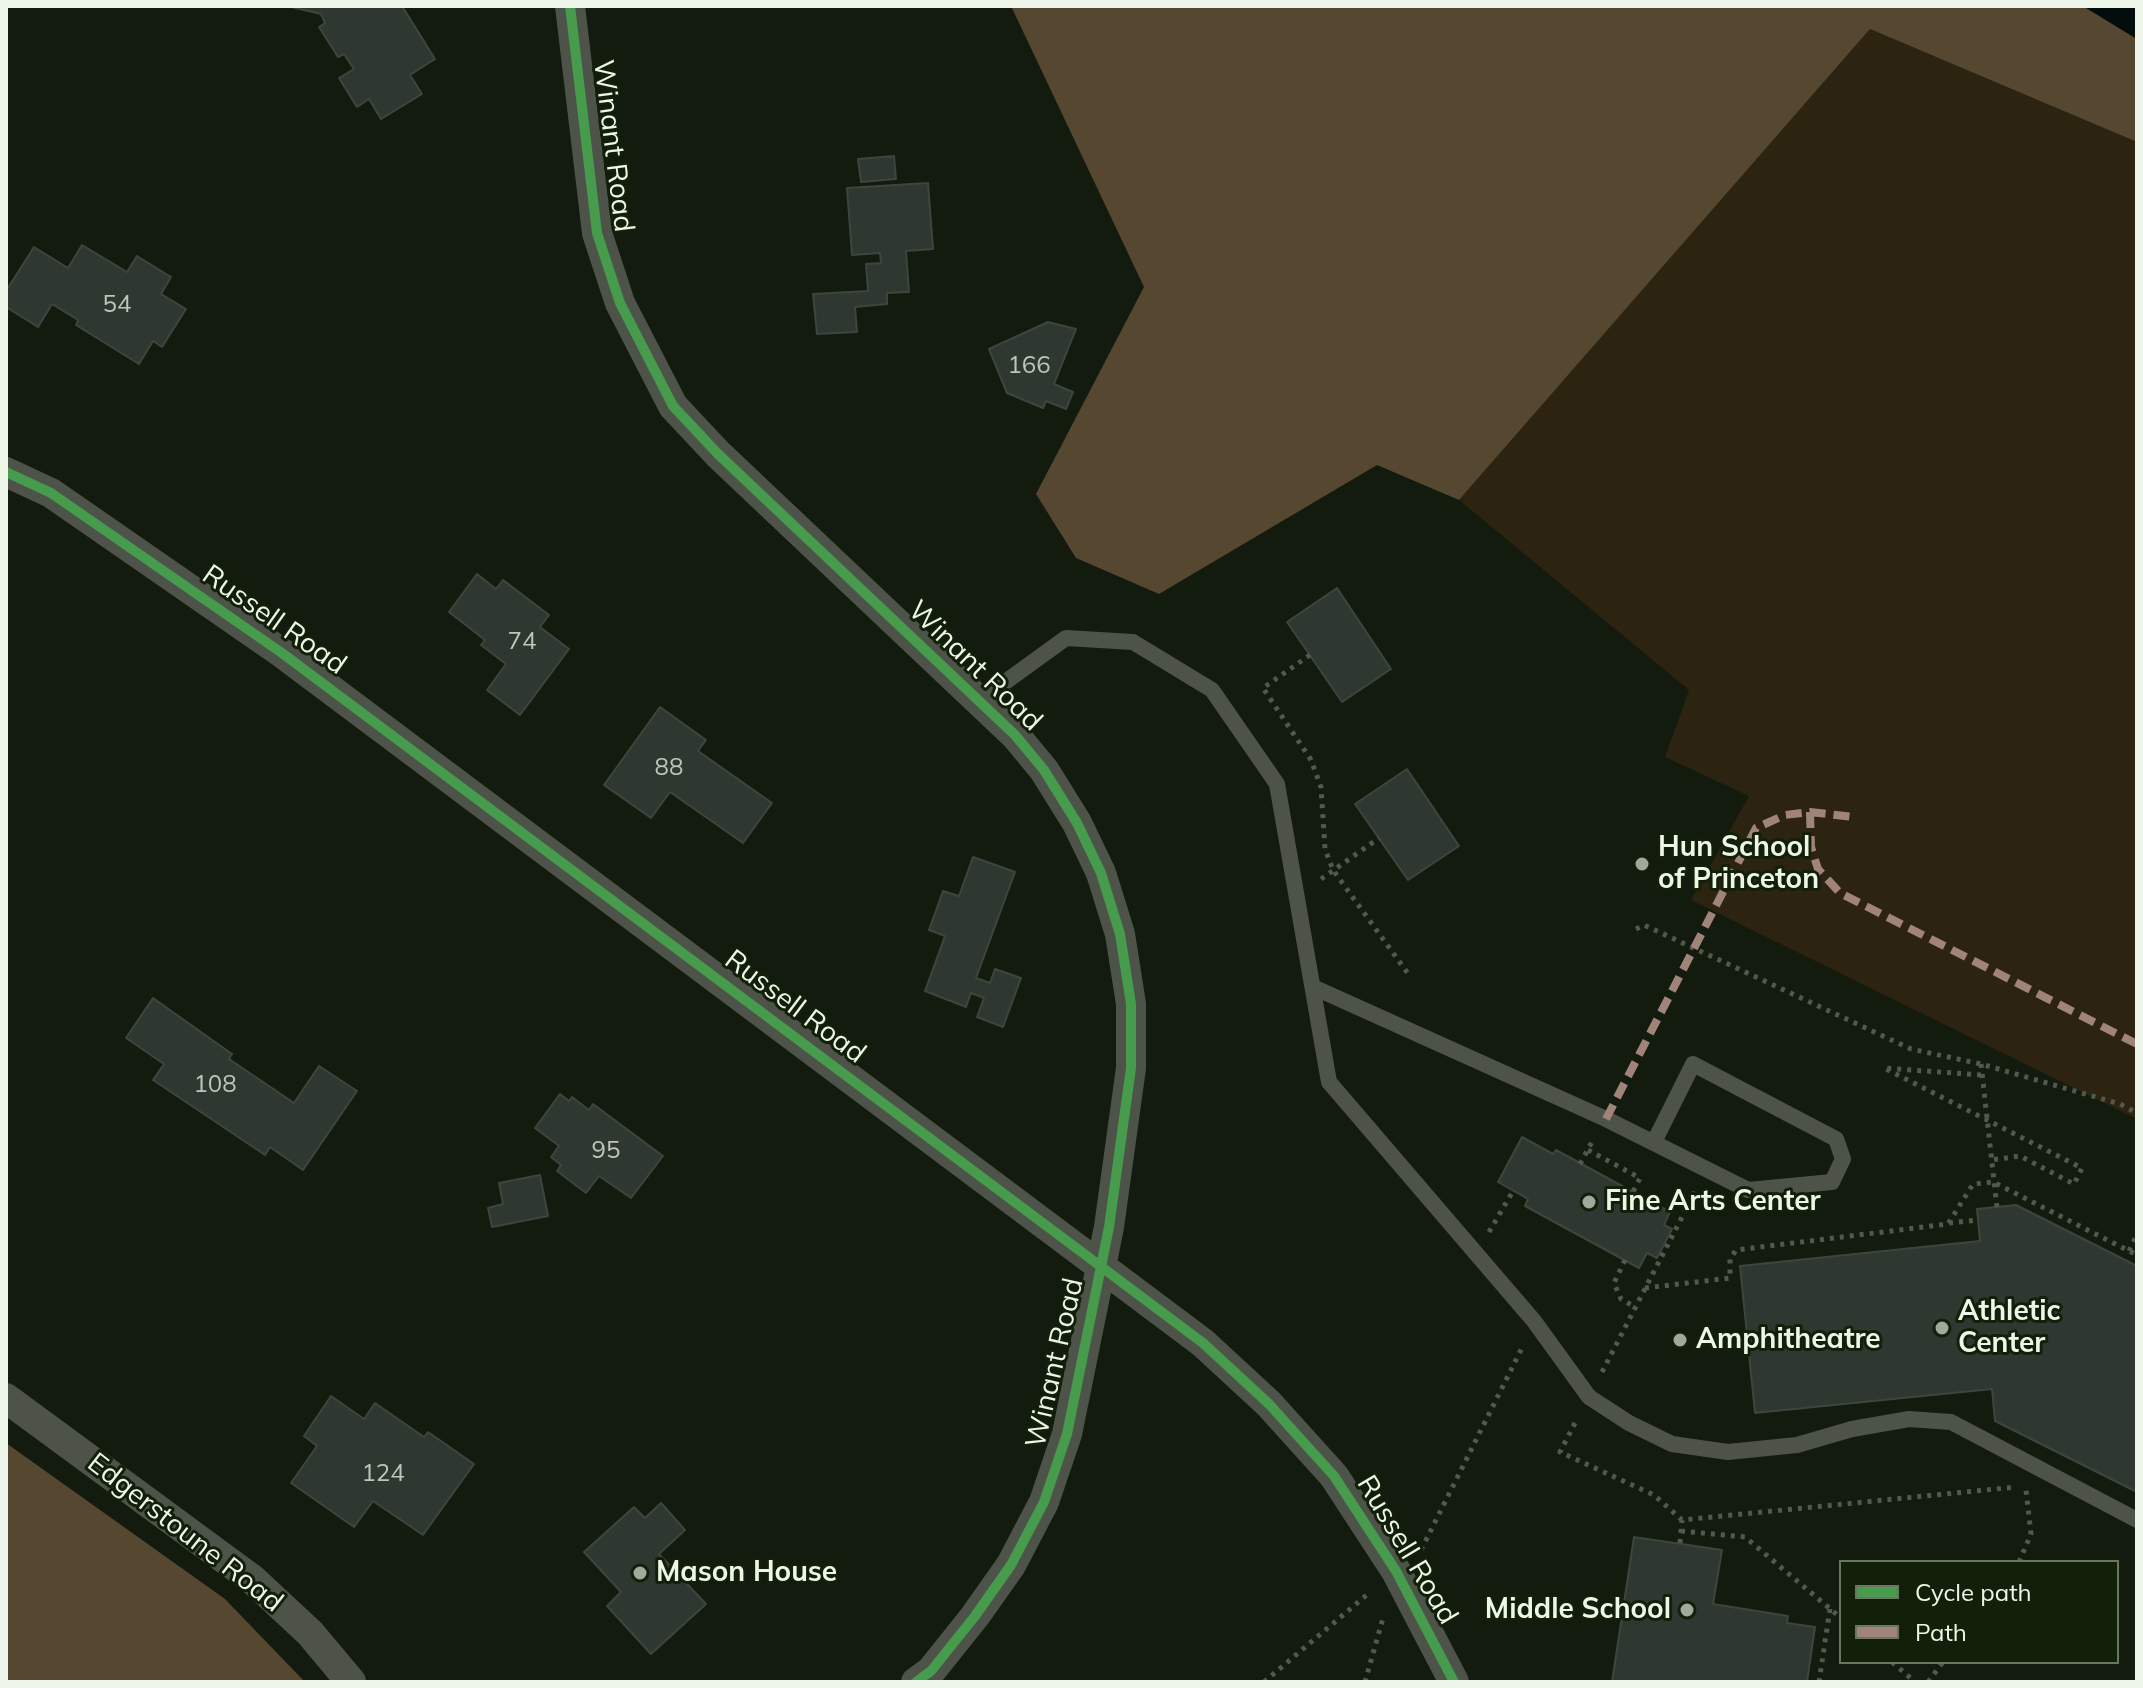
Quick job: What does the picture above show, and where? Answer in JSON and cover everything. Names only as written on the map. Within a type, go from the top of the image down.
[{"type":"street","name":"Winant Road","points":[[570,6],[597,233],[620,303],[673,406],[718,454],[1015,735],[1044,770],[1077,823],[1101,873],[1120,934],[1131,1004],[1131,1068],[1101,1267],[1067,1434],[1044,1502],[1011,1565],[931,1671],[916,1682]]},
{"type":"street","name":"Russell Road","points":[[6,472],[51,493],[282,653],[1203,1343],[1269,1404],[1334,1476],[1396,1571],[1454,1682]]},
{"type":"street","name":"Edgerstoune Road","points":[[6,1398],[252,1579],[310,1633],[351,1682]]},
{"type":"lane","points":[[979,701],[1066,638],[1133,642],[1212,690],[1277,784],[1329,1082],[1534,1321],[1589,1397],[1629,1423],[1672,1444],[1728,1452],[1797,1445],[1852,1429],[1909,1419],[1951,1422],[2137,1520]]},
{"type":"lane","points":[[1313,987],[1654,1142],[1748,1190],[1832,1182],[1843,1159],[1836,1139],[1693,1064],[1654,1142]]},
{"type":"path","points":[[1310,655],[1263,688],[1316,773],[1321,787],[1325,849],[1333,870],[1409,975]]},
{"type":"path","points":[[1297,896],[1379,838]]},
{"type":"path","points":[[1636,929],[1644,925],[1911,1049],[1981,1064],[2120,1104],[2137,1113]]},
{"type":"path","points":[[1981,1064],[1997,1208]]},
{"type":"path","points":[[1981,1075],[1884,1068],[2082,1168],[2074,1184],[2020,1156],[1991,1160]]},
{"type":"path","points":[[1588,1150],[1640,1178],[1633,1192]]},
{"type":"path","points":[[1948,1224],[1973,1184],[1993,1182],[2137,1255]]},
{"type":"path","points":[[1476,1253],[1513,1191]]},
{"type":"path","points":[[1600,1376],[1680,1220]]},
{"type":"path","points":[[1645,1288],[1730,1278],[1730,1259],[1736,1250],[1978,1220]]},
{"type":"path","points":[[2129,1251],[2137,1234]]},
{"type":"path","points":[[1625,1260],[1614,1283],[1621,1299],[1635,1307]]},
{"type":"path","points":[[1421,1550],[1524,1344]]},
{"type":"path","points":[[1575,1423],[1560,1452],[1654,1495],[1682,1520],[2026,1486],[2031,1534],[2020,1560]]},
{"type":"path","points":[[1680,1543],[1682,1520]]},
{"type":"path","points":[[1681,1531],[1745,1537],[1839,1616]]},
{"type":"path","points":[[1264,1682],[1379,1585]]},
{"type":"path","points":[[1819,1682],[1830,1609]]},
{"type":"path","points":[[1365,1682],[1384,1615]]},
{"type":"path","points":[[1894,1664],[1915,1682]]},
{"type":"path","points":[[1928,1682],[1942,1664]]},
{"type":"shaded area","points":[[1011,6],[2083,6],[2137,39],[2137,142],[1870,29],[1459,500],[1377,465],[1159,594],[1076,558],[1036,494],[1144,287]]},
{"type":"shaded area","points":[[2083,6],[2137,6],[2137,39]]},
{"type":"shaded area","points":[[1870,29],[2137,142],[2137,1119],[1691,900],[1749,796],[1665,757],[1689,690],[1459,500]]},
{"type":"shaded area","points":[[6,1443],[225,1599],[305,1682],[6,1682]]},
{"type":"building","points":[[287,6],[402,6],[435,59],[410,75],[422,94],[381,119],[369,99],[357,107],[339,78],[354,69],[344,54],[338,57],[319,27],[325,23],[321,14]]},
{"type":"building","points":[[894,156],[896,179],[861,182],[858,159]]},
{"type":"building","points":[[928,183],[933,249],[906,251],[909,292],[887,293],[887,304],[855,307],[857,332],[817,334],[813,294],[868,291],[866,264],[881,263],[880,253],[852,255],[847,188]]},
{"type":"building","points":[[82,245],[127,272],[137,256],[171,277],[161,294],[186,309],[162,347],[153,341],[139,364],[76,325],[78,320],[52,304],[38,327],[6,307],[6,291],[34,247],[68,268]]},
{"type":"building","points":[[1048,322],[1076,329],[1054,384],[1073,392],[1066,409],[1046,401],[1043,408],[1007,393],[989,349]]},
{"type":"building","points":[[477,574],[496,589],[503,580],[549,615],[540,627],[569,649],[520,715],[487,690],[506,664],[481,645],[485,640],[449,612]]},
{"type":"building","points":[[1337,588],[1391,669],[1342,702],[1287,622]]},
{"type":"building","points":[[660,707],[706,740],[698,751],[772,803],[743,843],[670,792],[651,818],[604,785]]},
{"type":"building","points":[[1407,769],[1459,846],[1408,880],[1355,804]]},
{"type":"building","points":[[973,857],[1015,872],[976,978],[990,983],[995,969],[1021,978],[1003,1027],[977,1017],[984,998],[971,993],[966,1007],[925,991],[945,936],[929,930],[943,891],[959,896]]},
{"type":"building","points":[[153,998],[232,1054],[229,1059],[294,1103],[319,1066],[357,1091],[303,1170],[270,1147],[265,1155],[153,1080],[164,1064],[126,1038]]},
{"type":"building","points":[[560,1094],[569,1101],[572,1097],[589,1110],[593,1104],[663,1156],[631,1198],[599,1176],[586,1193],[557,1171],[561,1165],[551,1157],[559,1146],[535,1128]]},
{"type":"building","name":"Fine Arts Center","points":[[1522,1137],[1553,1154],[1556,1150],[1670,1212],[1664,1225],[1672,1229],[1657,1258],[1647,1253],[1639,1268],[1525,1206],[1528,1199],[1498,1182]]},
{"type":"building","points":[[540,1175],[548,1216],[492,1227],[488,1208],[503,1204],[499,1183]]},
{"type":"building","name":"Athletic Center","points":[[2016,1205],[2137,1266],[2137,1492],[1995,1421],[1992,1389],[1755,1413],[1740,1266],[1980,1241],[1977,1209]]},
{"type":"building","points":[[331,1396],[364,1419],[375,1403],[424,1437],[428,1432],[474,1464],[423,1535],[373,1501],[354,1527],[291,1483],[317,1446],[304,1436]]},
{"type":"building","name":"Mason House","points":[[661,1503],[685,1530],[659,1554],[706,1604],[651,1654],[607,1606],[621,1592],[584,1552],[634,1507],[645,1518]]},
{"type":"building","name":"Middle School","points":[[1634,1537],[1722,1550],[1713,1604],[1788,1616],[1787,1623],[1815,1627],[1807,1682],[1612,1682]]},
{"type":"marked path","points":[[1810,812],[1811,847],[1818,869],[1840,893],[2137,1044]]},
{"type":"marked path","points":[[1606,1119],[1756,828],[1785,815],[1810,812],[1853,817]]},
{"type":"cycle path","points":[[570,6],[597,233],[620,303],[673,406],[718,454],[1015,735],[1044,770],[1077,823],[1101,873],[1120,934],[1131,1004],[1131,1068],[1109,1227],[1067,1434],[1044,1502],[1011,1565],[931,1671],[916,1682]]},
{"type":"cycle path","points":[[6,472],[51,493],[282,653],[1203,1343],[1269,1404],[1334,1476],[1396,1571],[1454,1682]]},
{"type":"place","name":"Hun School of Princeton","points":[[1642,864]]},
{"type":"place","name":"Fine Arts Center","points":[[1589,1202]]},
{"type":"place","name":"Athletic Center","points":[[1942,1328]]},
{"type":"place","name":"Amphitheatre","points":[[1680,1340]]},
{"type":"place","name":"Mason House","points":[[640,1573]]},
{"type":"place","name":"Middle School","points":[[1687,1610]]}]
